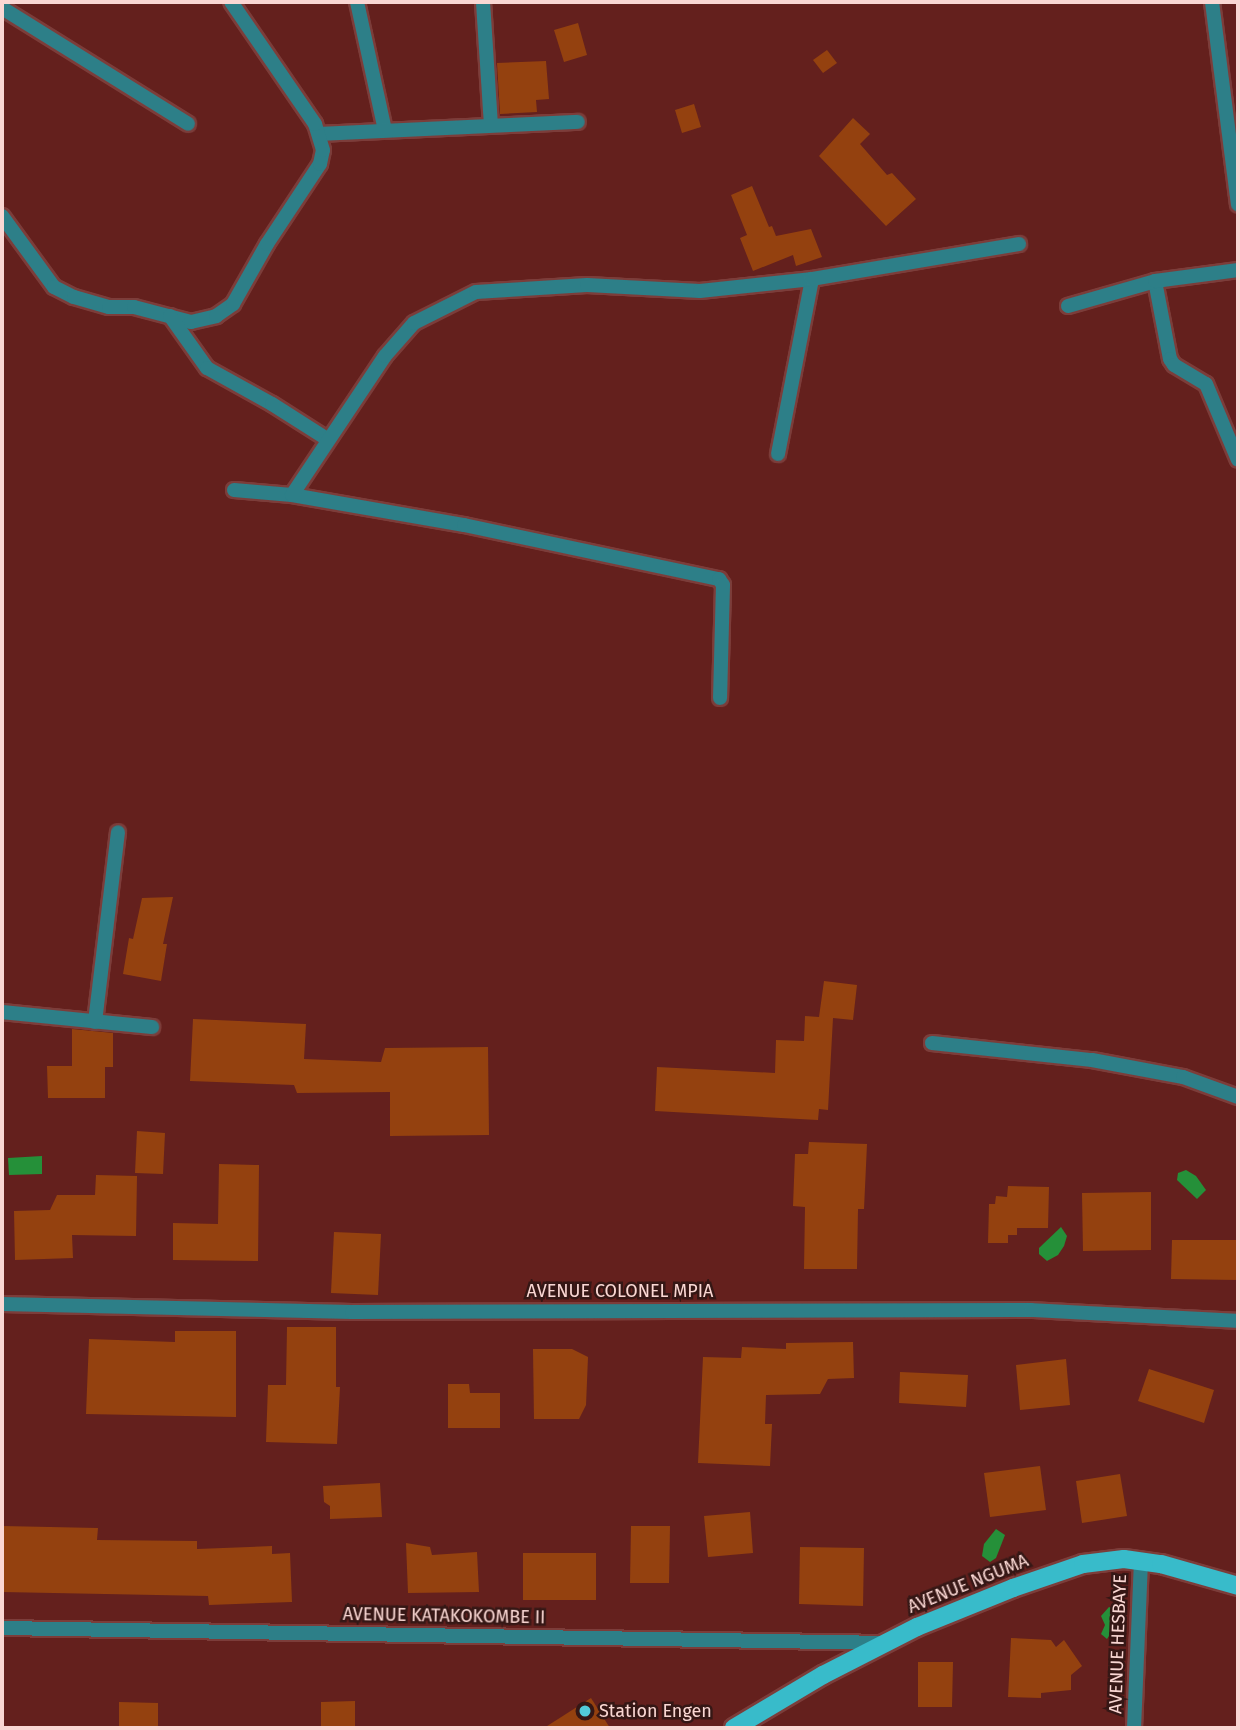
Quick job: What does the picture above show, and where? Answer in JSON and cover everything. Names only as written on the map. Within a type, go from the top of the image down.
[{"type":"main road","name":"AVENUE NGUMA","points":[[734,1728],[917,1627],[1053,1574],[1107,1560],[1141,1561],[1186,1570],[1238,1586]]},
{"type":"street","points":[[2,216],[54,287],[109,307],[134,307],[191,322],[216,316],[233,304],[267,244],[320,164],[323,150],[320,134],[231,2]]},
{"type":"street","points":[[357,2],[386,130]]},
{"type":"street","points":[[483,2],[491,125]]},
{"type":"street","points":[[1212,2],[1238,204]]},
{"type":"street","points":[[2,8],[188,124]]},
{"type":"street","points":[[320,134],[578,122]]},
{"type":"street","points":[[292,495],[385,356],[414,323],[476,292],[587,285],[700,291],[812,279],[1019,244]]},
{"type":"street","points":[[1068,306],[1155,281],[1238,270]]},
{"type":"street","points":[[778,454],[812,279]]},
{"type":"street","points":[[1155,281],[1170,359],[1174,365],[1206,384],[1238,460]]},
{"type":"street","points":[[170,316],[207,368],[272,404],[327,439]]},
{"type":"street","points":[[234,490],[292,495],[464,525],[719,579],[723,585],[720,698]]},
{"type":"street","points":[[95,1022],[118,832]]},
{"type":"street","points":[[2,1012],[152,1027]]},
{"type":"street","points":[[932,1043],[1104,1062],[1190,1079],[1238,1097]]},
{"type":"street","name":"AVENUE COLONEL MPIA","points":[[2,1304],[352,1312],[1031,1310],[1238,1321]]},
{"type":"street","name":"AVENUE HESBAYE","points":[[1134,1728],[1141,1561]]},
{"type":"street","name":"AVENUE KATAKOKOMBE II","points":[[2,1628],[886,1643]]},
{"type":"shaded area","points":[[42,1156],[42,1174],[9,1175],[8,1158]]},
{"type":"shaded area","points":[[1186,1170],[1196,1176],[1206,1190],[1197,1199],[1177,1180],[1178,1173]]},
{"type":"shaded area","points":[[1061,1227],[1067,1236],[1064,1246],[1058,1255],[1047,1261],[1039,1254],[1039,1248]]},
{"type":"shaded area","points":[[996,1529],[1005,1535],[996,1558],[990,1562],[982,1556],[984,1544]]},
{"type":"shaded area","points":[[1109,1607],[1114,1609],[1115,1627],[1107,1639],[1101,1634],[1105,1625],[1101,1616]]},
{"type":"building","points":[[578,23],[587,55],[564,62],[554,30]]},
{"type":"building","points":[[827,50],[837,63],[823,73],[813,60]]},
{"type":"building","points":[[546,61],[549,99],[536,100],[537,112],[500,114],[497,63]]},
{"type":"building","points":[[694,104],[701,127],[682,133],[675,110]]},
{"type":"building","points":[[853,118],[870,134],[860,144],[887,175],[892,173],[916,199],[886,226],[819,156]]},
{"type":"building","points":[[752,186],[769,227],[772,226],[776,236],[811,229],[822,257],[796,266],[793,255],[753,271],[740,238],[747,235],[731,195]]},
{"type":"building","points":[[173,897],[163,944],[167,944],[161,981],[123,974],[129,938],[133,939],[142,898]]},
{"type":"building","points":[[824,981],[857,985],[853,1020],[833,1018],[828,1110],[819,1109],[818,1120],[655,1111],[657,1067],[775,1073],[776,1040],[804,1041],[805,1016],[819,1017]]},
{"type":"building","points":[[193,1019],[306,1024],[304,1059],[381,1062],[385,1048],[488,1047],[489,1135],[390,1136],[390,1092],[297,1093],[294,1085],[190,1081]]},
{"type":"building","points":[[72,1029],[113,1033],[113,1067],[105,1067],[105,1098],[48,1098],[47,1066],[72,1066]]},
{"type":"building","points":[[137,1131],[165,1133],[163,1174],[135,1173]]},
{"type":"building","points":[[809,1142],[867,1144],[864,1209],[858,1209],[857,1269],[804,1269],[805,1207],[793,1206],[795,1154],[808,1154]]},
{"type":"building","points":[[219,1164],[259,1165],[258,1261],[173,1260],[173,1223],[218,1224]]},
{"type":"building","points":[[96,1175],[137,1176],[136,1236],[72,1235],[73,1258],[15,1260],[14,1211],[50,1210],[57,1195],[95,1195]]},
{"type":"building","points":[[1008,1186],[1049,1187],[1048,1228],[1017,1228],[1017,1235],[1008,1235],[1008,1243],[988,1243],[989,1204],[995,1204],[996,1196],[1007,1197]]},
{"type":"building","points":[[1151,1192],[1151,1250],[1083,1251],[1082,1193]]},
{"type":"building","points":[[334,1232],[381,1234],[378,1295],[331,1293]]},
{"type":"building","points":[[1172,1240],[1238,1240],[1238,1280],[1171,1279]]},
{"type":"building","points":[[287,1327],[336,1327],[336,1387],[340,1387],[337,1444],[266,1442],[268,1385],[286,1385]]},
{"type":"building","points":[[175,1331],[236,1331],[236,1417],[86,1414],[89,1339],[175,1342]]},
{"type":"building","points":[[853,1342],[854,1378],[828,1379],[820,1394],[766,1395],[765,1424],[772,1424],[770,1466],[698,1463],[703,1357],[741,1358],[742,1347],[786,1349],[786,1343]]},
{"type":"building","points":[[533,1349],[572,1349],[588,1357],[586,1405],[579,1419],[534,1419]]},
{"type":"building","points":[[1066,1359],[1070,1405],[1020,1410],[1016,1365]]},
{"type":"building","points":[[1149,1369],[1214,1390],[1204,1423],[1138,1401]]},
{"type":"building","points":[[900,1372],[968,1375],[966,1407],[899,1403]]},
{"type":"building","points":[[448,1384],[469,1384],[470,1393],[500,1393],[500,1428],[448,1428]]},
{"type":"building","points":[[1040,1466],[1046,1510],[990,1517],[984,1473]]},
{"type":"building","points":[[1120,1474],[1127,1516],[1082,1523],[1076,1481]]},
{"type":"building","points":[[380,1483],[382,1517],[330,1519],[330,1506],[324,1502],[323,1486]]},
{"type":"building","points":[[750,1512],[753,1553],[708,1557],[704,1516]]},
{"type":"building","points":[[2,1526],[98,1528],[97,1540],[197,1541],[197,1549],[272,1546],[272,1554],[290,1553],[292,1602],[209,1605],[208,1596],[2,1592]]},
{"type":"building","points":[[631,1526],[670,1526],[669,1583],[630,1583]]},
{"type":"building","points":[[406,1543],[430,1547],[432,1555],[477,1552],[479,1592],[408,1593]]},
{"type":"building","points":[[800,1547],[864,1548],[863,1606],[799,1604]]},
{"type":"building","points":[[523,1553],[596,1553],[596,1600],[523,1600]]},
{"type":"building","points":[[1011,1638],[1051,1640],[1056,1647],[1064,1640],[1082,1666],[1071,1675],[1071,1690],[1041,1693],[1041,1698],[1008,1697]]},
{"type":"building","points":[[918,1662],[953,1662],[952,1707],[918,1707]]},
{"type":"building","name":"Station Engen","points":[[591,1698],[610,1728],[544,1728]]},
{"type":"building","points":[[355,1701],[355,1728],[321,1728],[321,1702]]},
{"type":"building","points":[[119,1702],[158,1703],[158,1728],[119,1728]]},
{"type":"place","name":"Station Engen","points":[[585,1711]]}]
